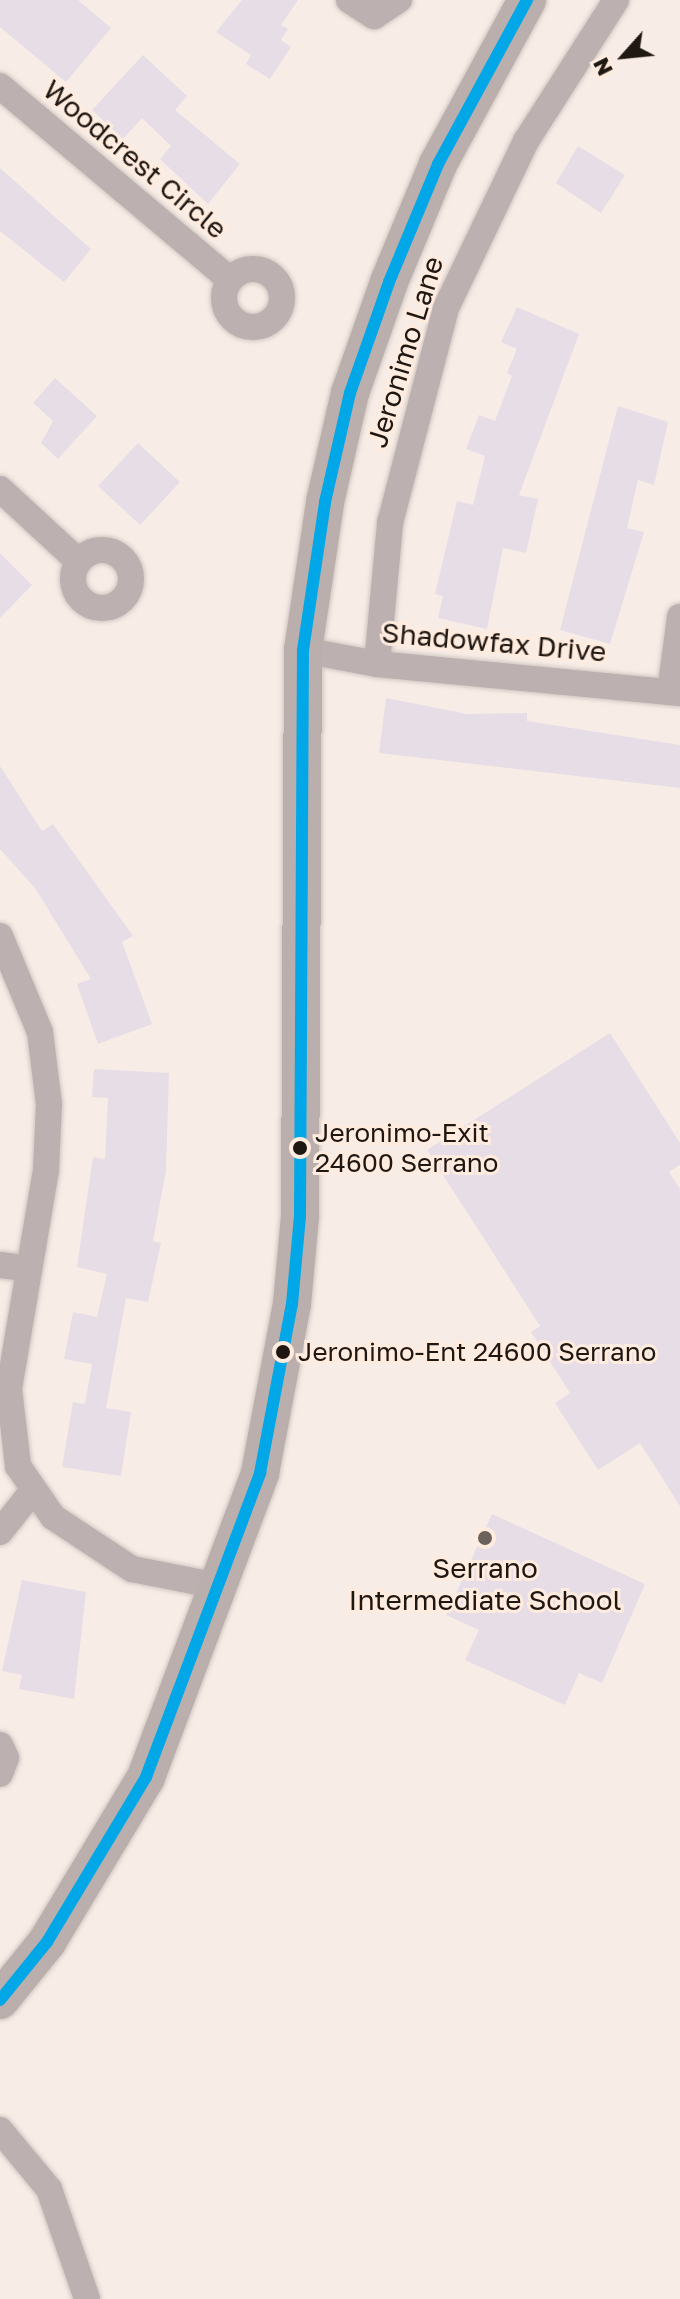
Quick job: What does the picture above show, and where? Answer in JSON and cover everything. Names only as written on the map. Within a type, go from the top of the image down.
[{"type":"main road","points":[[0,2000],[47,1942],[146,1777],[260,1473],[293,1290],[303,1160],[303,650],[350,393],[438,164],[527,0]]},
{"type":"street","points":[[349,0],[374,16],[399,0]]},
{"type":"street","name":"Jeronimo Lane","points":[[377,664],[390,523],[446,308],[526,141],[616,0]]},
{"type":"street","name":"Woodcrest Circle","points":[[0,86],[230,280]]},
{"type":"street","points":[[0,489],[78,561]]},
{"type":"street","points":[[675,692],[680,617]]},
{"type":"street","name":"Shadowfax Drive","points":[[303,650],[377,664],[675,692]]},
{"type":"street","points":[[0,936],[40,1032],[49,1104],[46,1170],[13,1266],[9,1389],[11,1436],[31,1493],[53,1517],[132,1569],[218,1586]]},
{"type":"street","points":[[0,1532],[31,1493]]},
{"type":"street","points":[[0,1745],[6,1758],[0,1774]]},
{"type":"street","points":[[0,2130],[49,2189],[87,2299]]},
{"type":"building","points":[[0,0],[78,0],[111,28],[66,82],[0,27]]},
{"type":"building","points":[[242,0],[298,0],[281,25],[288,29],[281,40],[291,47],[270,79],[246,64],[251,55],[216,32]]},
{"type":"building","points":[[143,55],[187,96],[175,110],[240,164],[208,204],[160,159],[171,146],[142,118],[123,139],[92,110]]},
{"type":"building","points":[[578,146],[625,175],[601,213],[556,183]]},
{"type":"building","points":[[0,168],[91,249],[64,282],[0,231]]},
{"type":"building","points":[[517,307],[579,334],[519,495],[538,499],[526,553],[503,548],[487,629],[438,618],[443,596],[435,594],[457,501],[473,505],[485,456],[466,449],[479,415],[495,421],[512,376],[507,373],[517,349],[501,342]]},
{"type":"building","points":[[55,378],[97,416],[58,459],[41,443],[53,421],[33,403]]},
{"type":"building","points":[[618,406],[668,422],[654,485],[638,480],[627,528],[644,532],[610,644],[560,630]]},
{"type":"building","points":[[138,443],[180,482],[140,525],[98,486]]},
{"type":"building","points":[[0,553],[32,585],[0,618]]},
{"type":"building","points":[[386,698],[467,714],[527,713],[527,721],[680,745],[680,788],[379,753]]},
{"type":"building","points":[[0,766],[42,831],[53,824],[133,936],[122,942],[152,1024],[98,1044],[77,984],[91,979],[35,888],[0,849]]},
{"type":"building","points":[[610,1033],[680,1143],[680,1165],[669,1172],[680,1189],[680,1506],[640,1443],[598,1470],[555,1403],[570,1393],[531,1332],[540,1326],[427,1150]]},
{"type":"building","points":[[94,1069],[169,1073],[166,1170],[153,1241],[161,1243],[148,1302],[126,1298],[106,1408],[131,1412],[121,1476],[62,1467],[73,1402],[85,1404],[92,1364],[64,1359],[73,1312],[97,1317],[107,1274],[77,1267],[93,1157],[105,1159],[108,1098],[92,1097]]},
{"type":"building","points":[[492,1514],[645,1584],[602,1683],[579,1673],[565,1705],[465,1660],[479,1630],[446,1615]]},
{"type":"building","points":[[22,1580],[86,1592],[74,1699],[19,1689],[22,1675],[2,1671]]},
{"type":"transit line","points":[[0,2000],[47,1942],[146,1777],[260,1473],[292,1304],[300,1216],[303,650],[325,502],[350,393],[389,282],[438,164],[527,0]]},
{"type":"place","name":"Jeronimo-Exit 24600 Serrano","points":[[300,1148]]},
{"type":"place","name":"Jeronimo-Ent 24600 Serrano","points":[[283,1352]]},
{"type":"place","name":"Serrano Intermediate School","points":[[485,1538]]}]
